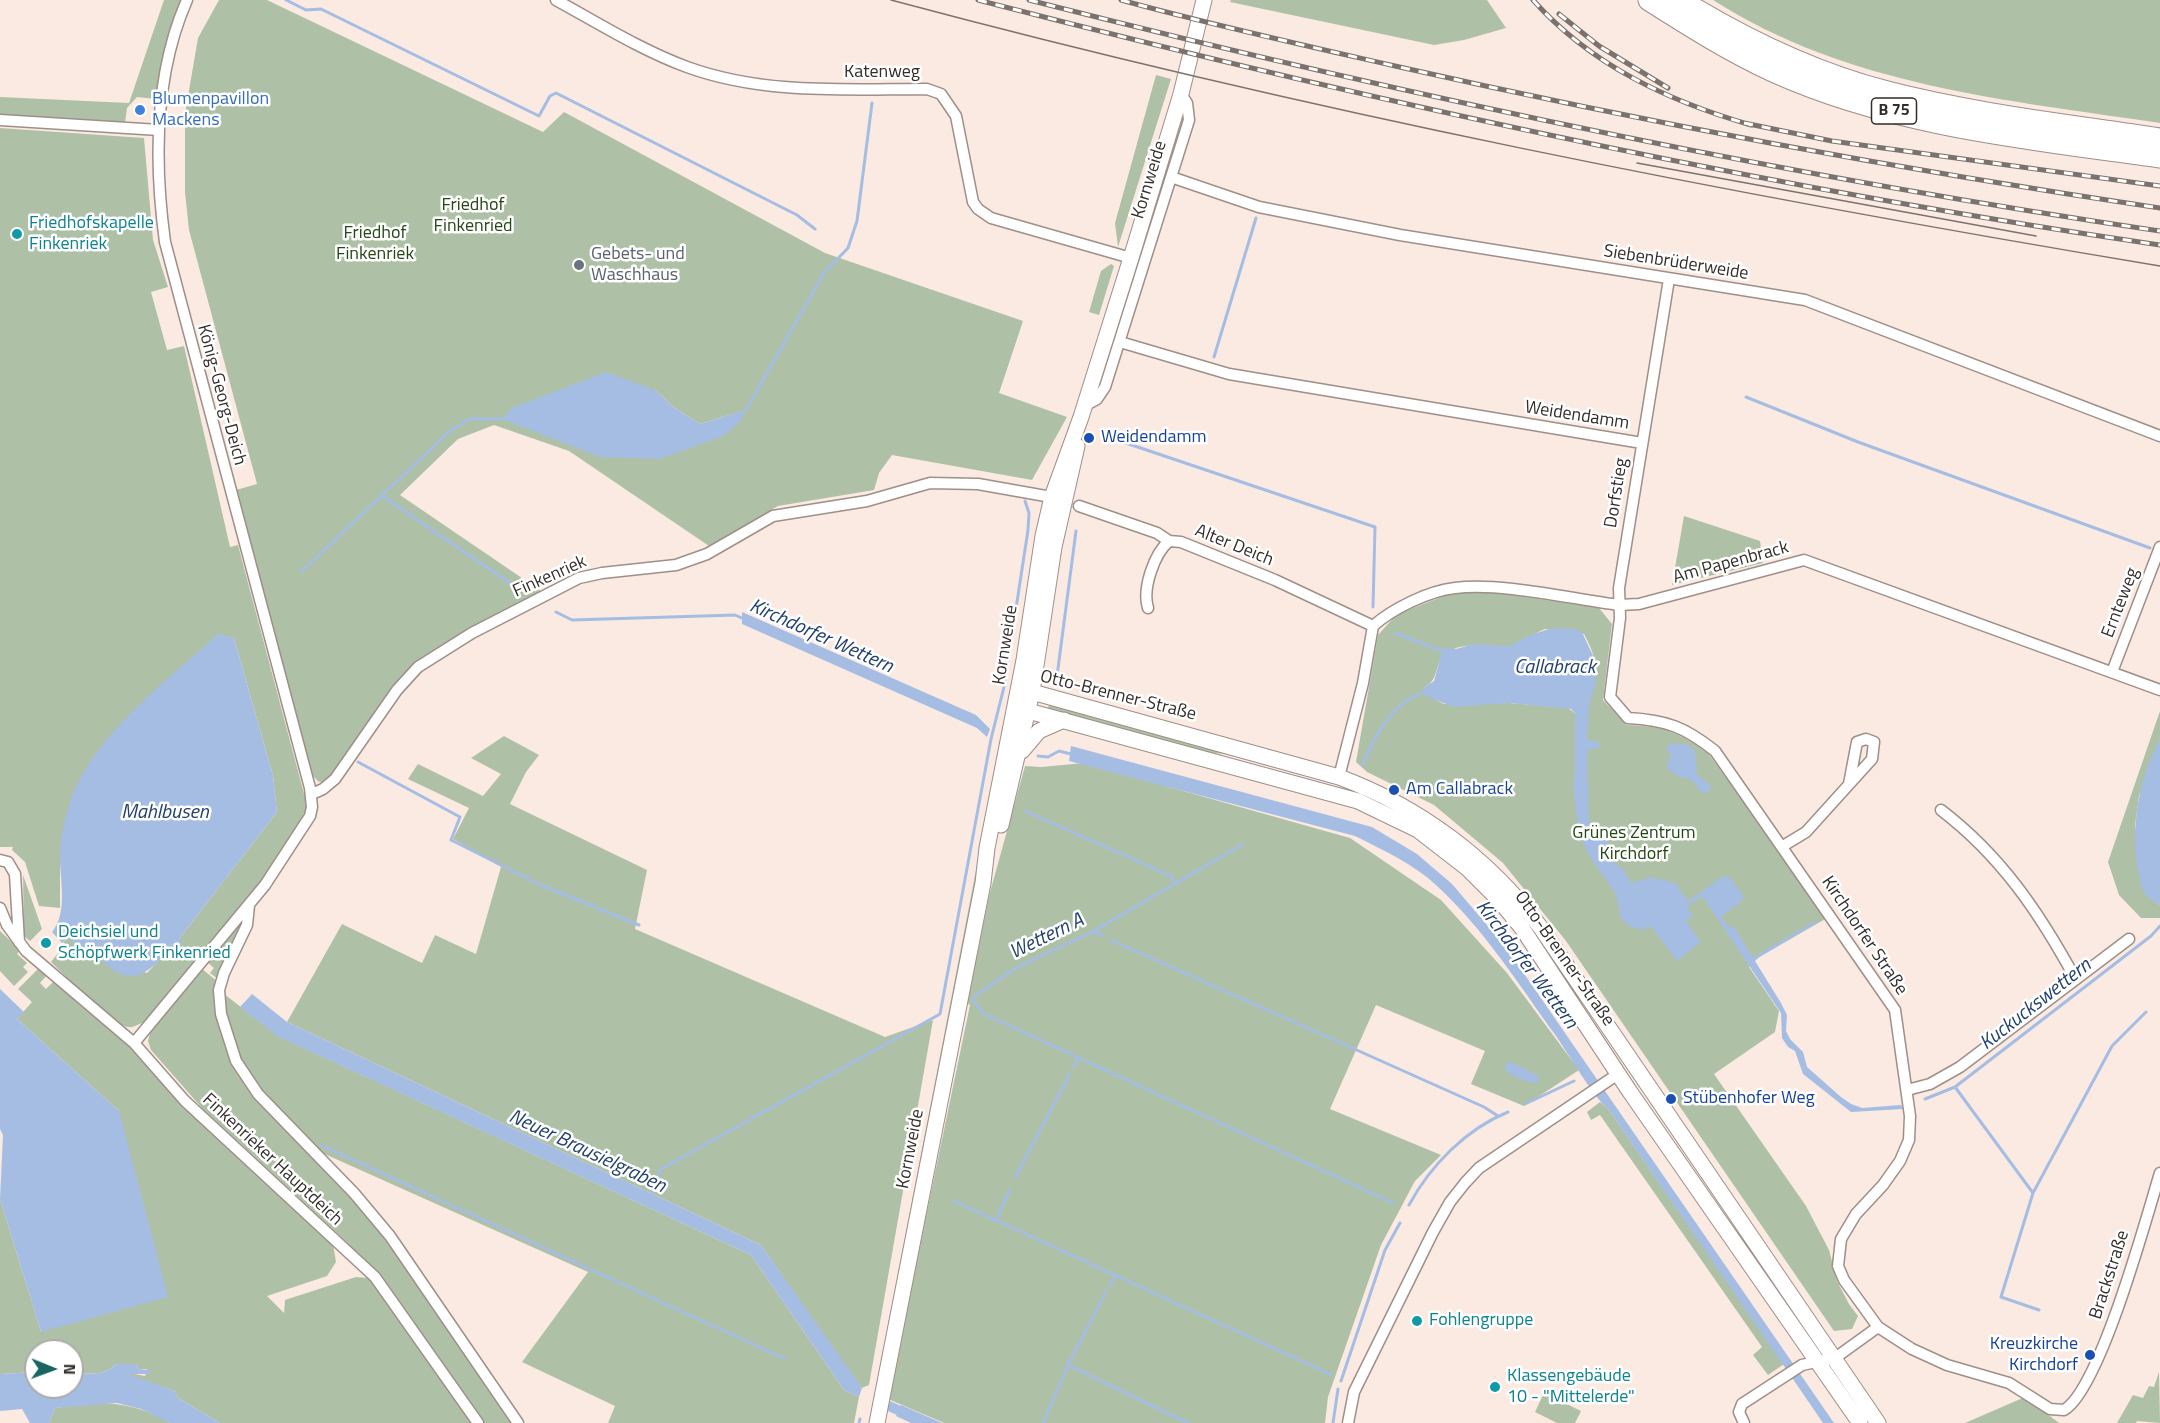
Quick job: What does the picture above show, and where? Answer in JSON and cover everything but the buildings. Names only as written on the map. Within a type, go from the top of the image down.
[{"type":"highway","name":"B 75","points":[[1649,0],[1715,40],[1775,72],[1862,104],[1947,124],[2160,158]]},
{"type":"highway","name":"B 75","points":[[1680,0],[1726,28],[1771,50],[1885,91],[1939,104],[2160,139]]},
{"type":"main road","name":"Kornweide","points":[[877,1423],[983,883],[987,848],[1017,698],[1041,544],[1079,436],[1082,411],[1181,94],[1204,0]]},
{"type":"main road","name":"Kornweide","points":[[983,883],[996,849],[1032,692],[1058,498]]},
{"type":"main road","name":"Otto-Brenner-Straße","points":[[1860,1423],[1818,1360],[1613,1077],[1522,928],[1483,882],[1412,826],[1383,811],[1334,793],[1028,711],[1017,698],[1032,692],[1339,777],[1374,791],[1419,815],[1491,871],[1541,928],[1878,1423]]},
{"type":"main road","points":[[1016,762],[1025,746],[1039,731],[1064,720]]},
{"type":"main road","points":[[1334,793],[1339,777]]},
{"type":"main road","points":[[1613,1077],[1633,1063]]},
{"type":"street","name":"König-Georg-Deich","points":[[187,0],[172,44],[159,130],[158,190],[168,254],[312,794]]},
{"type":"street","name":"Katenweg","points":[[556,0],[661,56],[723,78],[779,88],[927,89],[941,94],[956,116],[974,202],[982,213],[991,218],[1131,258]]},
{"type":"street","name":"Kornweide","points":[[1082,411],[1101,394],[1120,342],[1190,114],[1181,94]]},
{"type":"street","points":[[0,120],[159,130]]},
{"type":"street","name":"Siebenbrüderweide","points":[[1171,177],[1259,207],[1400,236],[1805,300],[2160,436]]},
{"type":"street","name":"Dorfstieg","points":[[1619,605],[1642,443],[1669,279]]},
{"type":"street","name":"Weidendamm","points":[[1120,342],[1229,374],[1642,443]]},
{"type":"street","name":"Finkenriek","points":[[312,794],[323,789],[335,779],[397,690],[418,667],[472,633],[579,578],[602,573],[676,566],[707,555],[773,516],[867,501],[930,483],[978,484],[1058,498]]},
{"type":"street","name":"Alter Deich","points":[[1079,506],[1157,533],[1169,541],[1181,542],[1275,580],[1373,626]]},
{"type":"street","points":[[1148,608],[1147,589],[1160,552],[1169,541]]},
{"type":"street","name":"Ernteweg","points":[[2112,672],[2160,547]]},
{"type":"street","name":"Am Papenbrack","points":[[1373,626],[1391,610],[1453,588],[1485,586],[1619,605],[1639,604],[1804,560],[2160,690]]},
{"type":"street","name":"Kirchdorfer Straße","points":[[1619,605],[1620,618],[1610,698],[1628,718],[1657,719],[1687,729],[1715,751],[1895,1010],[1907,1090],[1909,1140],[1900,1161],[1883,1185],[1856,1214],[1841,1239],[1838,1266],[1844,1280],[1878,1327],[1931,1359],[2009,1383],[2050,1409],[2061,1410]]},
{"type":"street","points":[[1339,777],[1364,683],[1373,626]]},
{"type":"street","points":[[1783,846],[1806,832],[1849,784]]},
{"type":"street","points":[[134,1042],[265,885],[310,816],[312,794]]},
{"type":"street","points":[[1941,810],[1966,829],[2007,872],[2044,922],[2075,978]]},
{"type":"street","points":[[0,860],[8,862],[15,874],[19,943]]},
{"type":"street","name":"Finkenrieker Hauptdeich","points":[[249,905],[247,925],[224,973],[219,990],[221,1014],[236,1061],[258,1094],[354,1193],[390,1236],[518,1423]]},
{"type":"street","name":"Finkenrieker Hauptdeich","points":[[0,908],[7,926],[19,943],[134,1042],[185,1101],[375,1277],[478,1423]]},
{"type":"street","points":[[1907,1090],[1930,1084],[1951,1073],[2129,939]]},
{"type":"street","points":[[1348,1423],[1357,1385],[1450,1202],[1479,1168],[1613,1077]]},
{"type":"street","name":"Brackstraße","points":[[2061,1410],[2072,1404],[2087,1381],[2110,1329],[2160,1173]]},
{"type":"street","points":[[1744,1423],[1739,1412],[1742,1404],[1802,1365],[1835,1358],[1878,1327]]},
{"type":"green space","points":[[164,0],[182,0],[166,42],[156,99],[137,97],[127,108],[125,123],[0,114],[0,97],[129,103]]},
{"type":"green space","name":"Friedhof Finkenriek","points":[[219,0],[267,0],[543,132],[564,112],[825,253],[1023,321],[999,393],[1067,417],[1032,480],[892,455],[879,473],[874,490],[778,506],[709,546],[569,451],[494,425],[458,439],[400,495],[541,591],[444,644],[422,659],[338,769],[326,782],[319,782],[312,775],[236,490],[257,484],[189,230],[185,192],[185,114],[198,38]],"holes":[[[655,390],[675,408],[700,424],[745,410],[600,457]]]},
{"type":"green space","points":[[1231,0],[1487,0],[1506,28],[1464,40],[1434,45],[1230,2]]},
{"type":"green space","points":[[1713,0],[2160,0],[2160,123],[1987,97],[1873,71],[1818,52],[1764,29]]},
{"type":"green space","points":[[1156,75],[1171,79],[1118,247],[1115,223]]},
{"type":"green space","points":[[1184,107],[1187,112],[1103,386],[1095,393]]},
{"type":"green space","points":[[0,128],[144,138],[153,240],[168,287],[151,292],[167,350],[184,346],[230,547],[238,545],[307,805],[290,841],[259,885],[145,1022],[130,1027],[111,1018],[100,1009],[51,962],[65,944],[63,942],[69,938],[75,943],[72,953],[74,955],[91,951],[147,973],[175,943],[179,945],[179,939],[277,812],[273,776],[234,638],[218,635],[141,705],[112,735],[60,852],[60,908],[39,906],[25,862],[12,850],[13,847],[0,847]]},
{"type":"green space","points":[[1111,264],[1114,266],[1099,315],[1089,312],[1101,271]]},
{"type":"green space","points":[[1684,516],[1760,541],[1763,563],[1672,585]]},
{"type":"green space","name":"Grünes Zentrum Kirchdorf","points":[[1484,591],[1599,608],[1612,624],[1603,700],[1627,725],[1650,727],[1679,735],[1708,753],[1827,918],[1759,957],[1749,967],[1779,1011],[1775,1032],[1714,1074],[1806,1206],[1829,1250],[1837,1281],[1858,1316],[1852,1329],[1834,1331],[1566,941],[1503,863],[1434,805],[1367,772],[1356,762],[1378,635],[1397,614],[1452,593]],"holes":[[[1545,629],[1584,634],[1594,657],[1595,676],[1589,693],[1575,713],[1568,708],[1509,703],[1444,704],[1430,697],[1423,688],[1433,680],[1443,656],[1456,648],[1512,646]]]},
{"type":"green space","points":[[1050,702],[1234,755],[1204,752],[1047,711]]},
{"type":"green space","points":[[2160,711],[2160,739],[2139,796],[2135,825],[2145,894],[2160,905],[2160,918],[2141,918],[2119,895],[2108,862]]},
{"type":"green space","points":[[1006,727],[871,1423],[869,1423],[994,777]]},
{"type":"green space","points":[[504,736],[539,755],[526,772],[510,804],[647,870],[635,929],[885,1037],[933,1020],[869,1385],[862,1388],[851,1375],[761,1245],[287,1022],[342,924],[422,963],[435,935],[476,954],[501,867],[453,839],[469,808],[408,779],[418,764],[483,796],[501,774],[471,758]]},
{"type":"green space","points":[[1084,763],[1350,838],[1441,900],[1507,973],[1579,1070],[1524,1106],[1471,1084],[1485,1051],[1376,1005],[1330,1109],[1441,1155],[1415,1181],[1381,1245],[1328,1397],[1325,1423],[944,1423],[888,1399],[970,1005],[967,1003],[989,896],[1025,766],[1041,767]]},
{"type":"green space","points":[[23,875],[42,929],[30,941],[24,936]]},
{"type":"green space","points":[[239,924],[242,924],[219,980],[210,973],[214,968],[207,962]]},
{"type":"green space","points":[[0,931],[20,950],[17,954],[27,963],[23,967],[28,972],[14,986],[0,971]]},
{"type":"green space","points":[[39,968],[47,975],[40,983],[46,989],[53,982],[140,1056],[333,1244],[336,1262],[327,1276],[267,1296],[284,1313],[285,1300],[356,1277],[369,1278],[473,1423],[220,1423],[178,1398],[175,1391],[129,1376],[129,1373],[145,1376],[147,1369],[139,1369],[136,1364],[116,1364],[106,1371],[84,1373],[84,1339],[24,1339],[24,1373],[0,1374],[0,1199],[41,1332],[119,1111],[17,1019],[32,1002],[18,989]]},
{"type":"green space","points":[[201,968],[218,982],[239,1075],[245,1085],[334,1176],[380,1230],[438,1317],[515,1423],[484,1423],[389,1286],[353,1252],[349,1244],[202,1108],[151,1050],[148,1041],[151,1029]]},
{"type":"green space","points":[[219,990],[278,1036],[751,1255],[844,1390],[859,1397],[854,1423],[608,1423],[615,1406],[522,1362],[588,1272],[309,1147],[248,1083]]},
{"type":"green space","points":[[1600,1102],[1609,1110],[1784,1364],[1768,1375],[1753,1355],[1762,1347],[1600,1115],[1591,1120],[1587,1112]]},
{"type":"green space","points":[[2159,1372],[2160,1423],[2137,1421],[2136,1423],[2117,1423],[2133,1395],[2143,1398],[2149,1386],[2154,1387]]},
{"type":"green space","points":[[1544,1393],[1581,1411],[1575,1423],[1557,1423],[1535,1412]]},
{"type":"green space","points":[[2025,1397],[2059,1423],[1965,1423]]},
{"type":"green space","points":[[97,1403],[135,1408],[170,1423],[49,1423],[55,1408]]},
{"type":"water","points":[[606,372],[655,390],[675,408],[700,424],[746,410],[740,422],[723,436],[660,459],[600,457],[502,419],[512,408]]},
{"type":"water","points":[[742,612],[976,715],[990,729],[987,737],[977,728],[742,624]]},
{"type":"water","name":"Callabrack","points":[[1552,628],[1575,629],[1582,632],[1595,660],[1596,681],[1589,706],[1587,739],[1599,743],[1600,747],[1587,751],[1589,823],[1594,831],[1607,841],[1613,862],[1623,869],[1631,883],[1651,877],[1675,883],[1688,901],[1725,875],[1727,878],[1730,877],[1744,897],[1721,917],[1728,926],[1734,927],[1781,1003],[1787,1015],[1786,1031],[1790,1039],[1803,1052],[1807,1067],[1851,1104],[1862,1108],[1901,1105],[1903,1109],[1851,1112],[1803,1074],[1795,1051],[1788,1047],[1782,1038],[1781,1013],[1702,896],[1687,907],[1693,916],[1686,921],[1701,942],[1677,961],[1650,925],[1644,930],[1626,924],[1622,920],[1613,890],[1586,850],[1580,831],[1574,788],[1575,713],[1571,709],[1509,703],[1454,707],[1425,696],[1423,688],[1434,681],[1443,648],[1456,649],[1474,644],[1510,646],[1528,636]]},
{"type":"water","name":"Mahlbusen","points":[[218,634],[234,638],[273,776],[277,812],[179,939],[182,943],[180,945],[175,943],[148,970],[132,976],[123,975],[110,968],[91,951],[74,956],[72,953],[75,943],[68,938],[62,943],[52,932],[57,924],[62,904],[60,852],[68,808],[80,778],[113,732],[155,690]]},
{"type":"water","points":[[2160,739],[2160,905],[2148,897],[2142,889],[2135,837],[2142,786]]},
{"type":"water","points":[[1671,743],[1689,745],[1695,750],[1697,775],[1710,784],[1710,790],[1706,793],[1701,792],[1692,780],[1679,777],[1668,769],[1667,763],[1671,756],[1666,748]]},
{"type":"water","points":[[1071,746],[1372,827],[1417,854],[1452,884],[1505,946],[1834,1423],[1823,1423],[1609,1110],[1589,1086],[1486,939],[1428,878],[1408,864],[1355,836],[1069,761]]},
{"type":"water","points":[[0,989],[24,1012],[17,1019],[119,1111],[168,1297],[41,1332],[0,1199],[3,1135],[0,1129]]},
{"type":"water","points":[[252,994],[287,1022],[761,1245],[862,1388],[859,1397],[844,1390],[751,1255],[277,1036],[240,1007]]},
{"type":"water","points":[[1511,1062],[1538,1076],[1539,1081],[1536,1083],[1521,1080],[1506,1071],[1505,1064]]},
{"type":"water","points":[[116,1364],[136,1364],[139,1369],[149,1370],[150,1374],[128,1374],[175,1391],[178,1398],[220,1423],[170,1423],[141,1409],[117,1403],[55,1408],[49,1423],[30,1423],[22,1409],[0,1411],[0,1374],[24,1373],[24,1399],[84,1399],[84,1374],[101,1373]]},
{"type":"water","points":[[901,1405],[942,1423],[911,1423],[896,1416]]},
{"type":"waterway","points":[[286,0],[306,10],[321,9],[539,116],[550,96],[556,93],[797,215],[815,229]]},
{"type":"waterway","points":[[746,410],[824,273],[848,248],[857,221],[872,103]]},
{"type":"waterway","points":[[1214,357],[1256,218]]},
{"type":"waterway","points":[[1746,397],[1858,442],[2150,548]]},
{"type":"waterway","points":[[301,572],[451,430],[470,419],[502,419]]},
{"type":"waterway","points":[[1114,439],[1375,527],[1373,607]]},
{"type":"waterway","name":"Kirchdorfer Wettern","points":[[381,495],[517,588]]},
{"type":"waterway","points":[[651,1196],[661,1169],[940,1014],[991,739],[1004,687],[1028,530],[1029,513],[1025,501]]},
{"type":"waterway","points":[[1057,676],[1076,531]]},
{"type":"waterway","name":"Kirchdorfer Wettern","points":[[556,612],[572,620],[735,615],[744,619]]},
{"type":"waterway","points":[[1395,633],[1442,651]]},
{"type":"waterway","points":[[1363,764],[1386,721],[1403,703],[1424,692]]},
{"type":"waterway","name":"Kirchdorfer Wettern","points":[[1038,756],[1048,757],[1059,751],[1071,754]]},
{"type":"waterway","points":[[358,762],[460,817],[451,840],[541,885],[639,925]]},
{"type":"waterway","points":[[1025,811],[1171,876],[1175,884]]},
{"type":"waterway","name":"Wettern A","points":[[1243,844],[1092,932],[1016,968],[975,996],[973,1000],[984,1014],[1393,1203]]},
{"type":"waterway","points":[[1750,961],[1816,922]]},
{"type":"waterway","name":"Kuckuckswettern","points":[[1925,1099],[1955,1087],[2151,936],[2160,926]]},
{"type":"waterway","points":[[1093,932],[1103,935]]},
{"type":"waterway","points":[[1111,940],[1484,1107],[1498,1116]]},
{"type":"waterway","points":[[2039,1310],[2001,1297],[2033,1193],[2112,1046],[2146,1012]]},
{"type":"waterway","points":[[1073,1067],[1078,1059]]},
{"type":"waterway","points":[[1015,1178],[1070,1074]]},
{"type":"waterway","points":[[1525,1104],[1574,1081]]},
{"type":"waterway","points":[[1955,1087],[2033,1193]]},
{"type":"waterway","points":[[1409,1205],[1427,1176],[1451,1150],[1478,1128],[1508,1112]]},
{"type":"waterway","points":[[321,1145],[785,1359]]},
{"type":"waterway","points":[[995,1221],[1010,1190]]},
{"type":"waterway","points":[[954,1201],[1332,1375]]},
{"type":"waterway","points":[[1341,1381],[1385,1250],[1400,1223]]},
{"type":"waterway","points":[[1110,1286],[1115,1276]]},
{"type":"waterway","points":[[1043,1423],[1068,1365],[1106,1292]]},
{"type":"waterway","points":[[1068,1365],[1188,1423]]},
{"type":"waterway","points":[[1333,1423],[1338,1389]]},
{"type":"waterway","name":"Neuer Brausielgraben","points":[[889,1406],[927,1423]]},
{"type":"waterway","points":[[859,1423],[860,1419]]},
{"type":"tram line","points":[[891,0],[1048,41],[1364,115],[1681,180],[2160,266]]},
{"type":"tram line","points":[[1637,163],[2036,236]]},
{"type":"railway","points":[[978,0],[1271,73],[1566,139],[1862,196],[2160,245]]},
{"type":"railway","points":[[1029,0],[1310,68],[1592,130],[1875,185],[2160,231]]},
{"type":"railway","points":[[1121,0],[1292,42],[1585,107],[1968,178],[2160,208]]},
{"type":"railway","points":[[1533,0],[1580,44],[1633,78],[1690,104],[1751,125]]},
{"type":"railway","points":[[1559,14],[1599,46],[1668,88]]},
{"type":"railway","points":[[1744,123],[1832,141],[2160,186]]},
{"type":"place","name":"Blumenpavillon Mackens","points":[[140,110]]},
{"type":"place","name":"Friedhofskapelle Finkenriek","points":[[17,234]]},
{"type":"place","name":"Gebets- und Waschhaus","points":[[579,265]]},
{"type":"place","name":"Weidendamm","points":[[1089,438]]},
{"type":"place","name":"Am Callabrack","points":[[1394,790]]},
{"type":"place","name":"Deichsiel und Schöpfwerk Finkenried","points":[[46,943]]},
{"type":"place","name":"Stübenhofer Weg","points":[[1671,1099]]},
{"type":"place","name":"Fohlengruppe","points":[[1417,1321]]},
{"type":"place","name":"Kreuzkirche Kirchdorf","points":[[2090,1355]]},
{"type":"place","name":"Klassengebäude 10 - \"Mittelerde\"","points":[[1495,1387]]},
{"type":"park label","name":"Friedhof Finkenried","points":[[473,216]]}]
